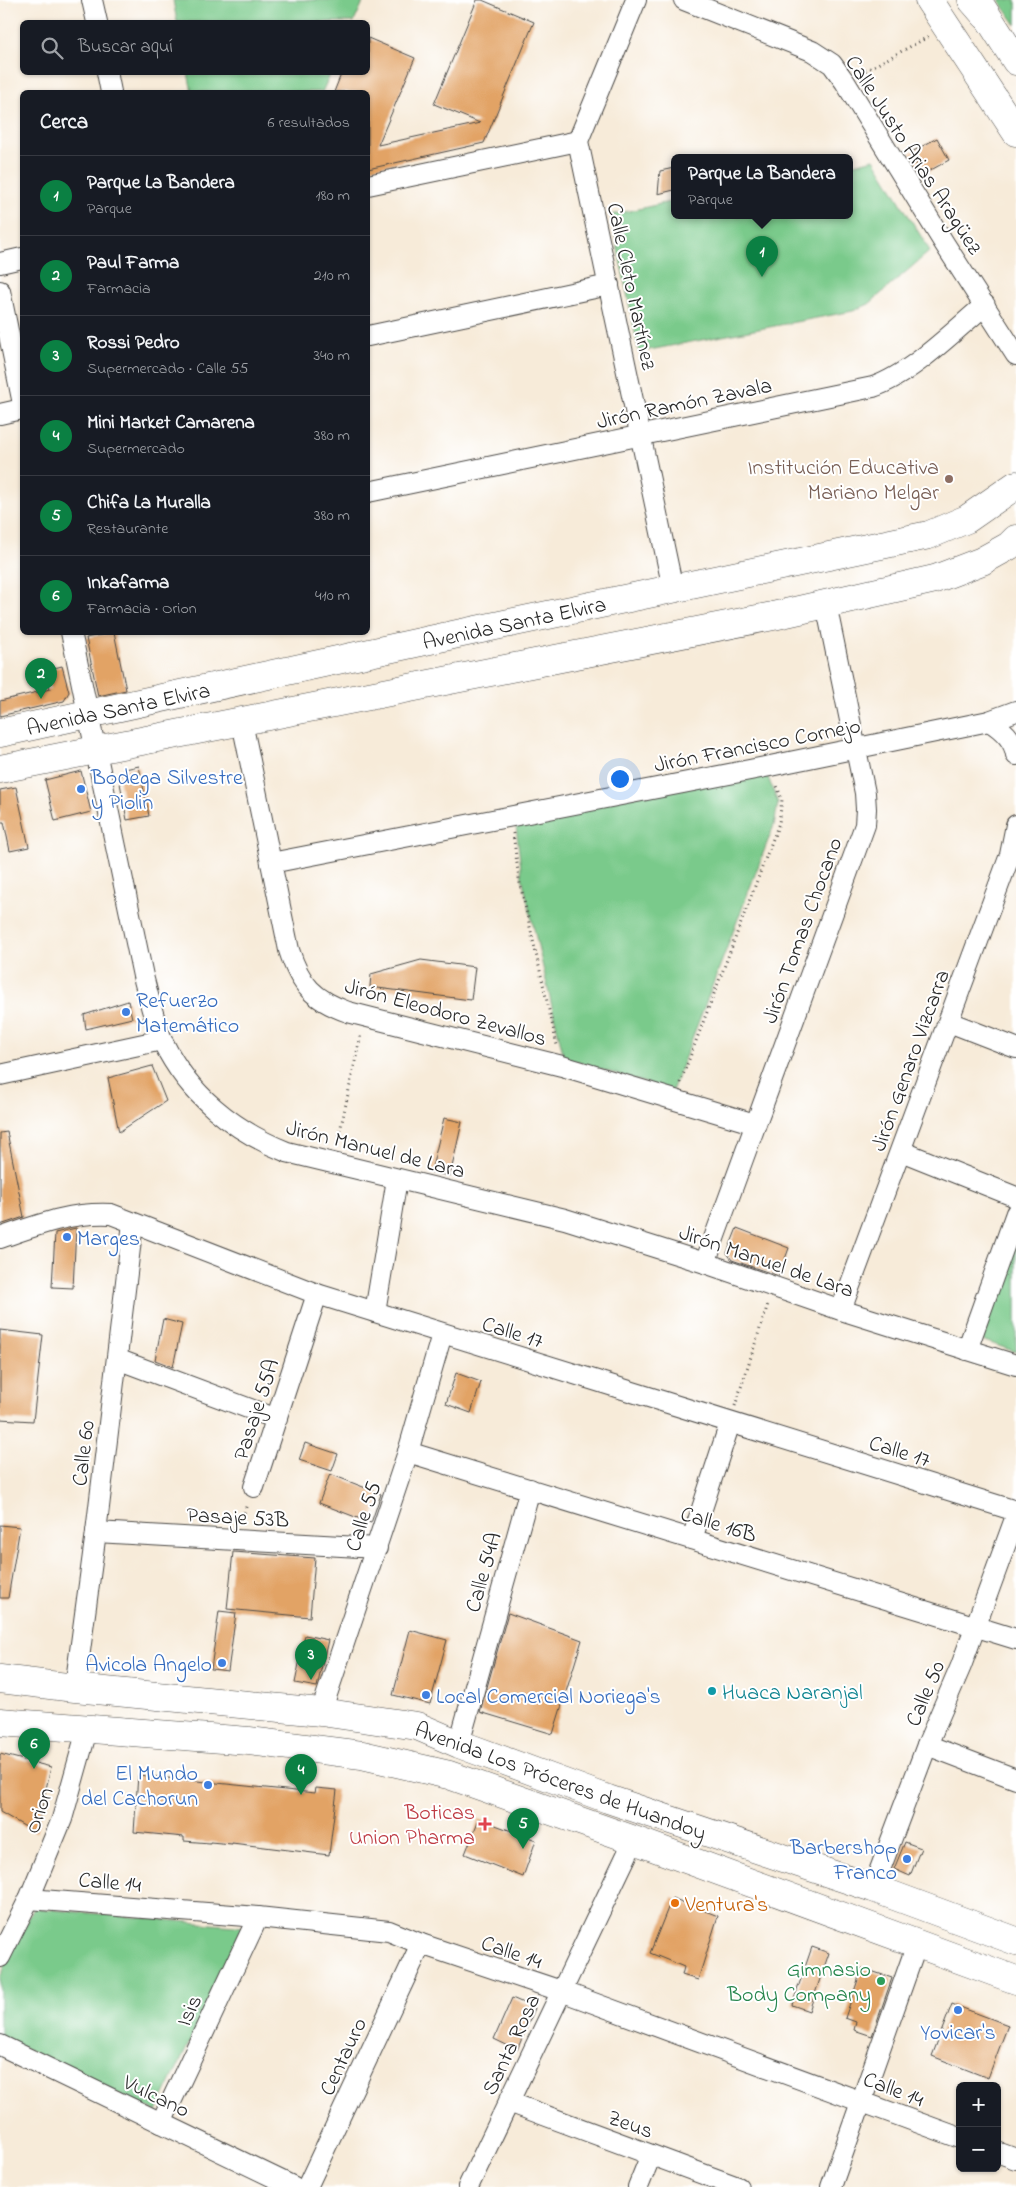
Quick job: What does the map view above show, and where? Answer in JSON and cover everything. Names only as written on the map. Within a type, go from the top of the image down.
[{"type":"main road","points":[[929,0],[1016,132]]},
{"type":"main road","points":[[978,5],[1016,60]]},
{"type":"main road","name":"Avenida Santa Elvira","points":[[0,733],[929,536],[967,519],[1016,485]]},
{"type":"main road","name":"Avenida Santa Elvira","points":[[0,769],[826,604],[935,578],[982,561],[1009,546],[1016,539]]},
{"type":"main road","name":"Avenida Los Próceres de Huandoy","points":[[0,1679],[322,1712],[417,1726],[459,1744],[608,1799],[873,1888],[1016,1941]]},
{"type":"main road","name":"Avenida Los Próceres de Huandoy","points":[[0,1722],[249,1742],[362,1755],[449,1775],[634,1840],[1016,1980]]},
{"type":"street","points":[[92,0],[97,20]]},
{"type":"street","points":[[370,185],[578,141],[636,0]]},
{"type":"street","name":"Calle Justo Arias Aragüez","points":[[684,0],[812,51],[832,64],[1016,354]]},
{"type":"street","points":[[108,75],[111,90]]},
{"type":"street","name":"Calle Cleto Martínez","points":[[578,141],[673,589]]},
{"type":"street","points":[[0,263],[20,258]]},
{"type":"street","points":[[370,336],[609,285]]},
{"type":"street","points":[[0,292],[20,389]]},
{"type":"street","name":"Jirón Ramón Zavala","points":[[370,492],[854,391],[888,382],[985,305]]},
{"type":"street","points":[[0,414],[20,409]]},
{"type":"street","name":"Jirón Tomas Chocano","points":[[705,1263],[865,825],[865,793],[826,604]]},
{"type":"street","name":"Jirón Manuel de Lara","points":[[72,635],[143,976],[162,1040],[173,1061],[187,1080],[217,1111],[234,1125],[286,1152],[565,1219],[705,1263],[841,1310],[1016,1365]]},
{"type":"street","name":"Jirón Francisco Cornejo","points":[[271,863],[510,815],[770,766],[989,721],[1016,711]]},
{"type":"street","points":[[989,721],[1002,728],[1016,750],[1016,755]]},
{"type":"street","name":"Jirón Eleodoro Zevallos","points":[[242,722],[289,950],[301,980],[312,993],[334,1007],[364,1016],[562,1066],[755,1124]]},
{"type":"street","name":"Jirón Genaro Vizcarra","points":[[841,1310],[950,1022],[1010,855],[1016,825]]},
{"type":"street","points":[[950,1022],[1016,1048]]},
{"type":"street","points":[[0,1075],[162,1040]]},
{"type":"street","points":[[901,1151],[1016,1197]]},
{"type":"street","points":[[375,1312],[397,1179]]},
{"type":"street","name":"Calle 17","points":[[0,1238],[63,1217],[91,1213],[111,1214],[317,1294],[1016,1511]]},
{"type":"street","points":[[967,1350],[1016,1213]]},
{"type":"street","name":"Calle 60","points":[[74,1688],[96,1532],[132,1222]]},
{"type":"street","name":"Pasaje 55A","points":[[254,1487],[317,1294]]},
{"type":"street","name":"Calle 55","points":[[322,1712],[408,1452],[442,1334]]},
{"type":"street","points":[[117,1359],[277,1419]]},
{"type":"street","points":[[692,1539],[730,1423]]},
{"type":"street","name":"Calle 16B","points":[[408,1452],[1016,1639]]},
{"type":"street","name":"Calle 54A","points":[[459,1744],[530,1489]]},
{"type":"street","name":"Calle 50","points":[[873,1888],[927,1745],[961,1666],[1016,1516]]},
{"type":"street","name":"Pasaje 53B","points":[[96,1532],[377,1548]]},
{"type":"street","name":"Orion","points":[[0,1958],[29,1899],[62,1819],[87,1730]]},
{"type":"street","points":[[927,1745],[1016,1778]]},
{"type":"street","name":"Santa Rosa","points":[[468,2187],[634,1840]]},
{"type":"street","name":"Calle 14","points":[[29,1899],[258,1917],[388,1931],[561,1991],[956,2137]]},
{"type":"street","name":"Isis","points":[[161,2123],[258,1917]]},
{"type":"street","name":"Centauro","points":[[307,2187],[421,1944]]},
{"type":"street","points":[[831,2187],[917,1944]]},
{"type":"street","name":"Vulcano","points":[[0,2045],[294,2187]]},
{"type":"street","name":"Zeus","points":[[509,2102],[738,2187]]},
{"type":"street","points":[[1001,2153],[1016,2159]]},
{"type":"street","points":[[638,2187],[651,2156]]},
{"type":"path","points":[[845,82],[947,27]]},
{"type":"path","points":[[674,1100],[779,822],[782,800],[770,766]]},
{"type":"path","points":[[510,815],[519,878],[562,1066]]},
{"type":"path","points":[[333,1163],[364,1016]]},
{"type":"path","points":[[730,1423],[773,1287]]},
{"type":"path","name":"Pasaje 55A","points":[[242,1540],[240,1526],[254,1487]]},
{"type":"green space","points":[[173,0],[364,0],[355,20],[177,20]]},
{"type":"green space","points":[[999,0],[1016,0],[1016,25]]},
{"type":"green space","points":[[189,75],[330,75],[323,90],[192,90]]},
{"type":"green space","points":[[874,159],[930,251],[869,304],[853,311],[639,352],[611,215],[671,202],[671,219],[853,219],[853,164]]},
{"type":"green space","points":[[766,772],[778,803],[774,825],[672,1091],[564,1058],[522,877],[515,818]]},
{"type":"green space","points":[[1016,1232],[1016,1352],[979,1339]]},
{"type":"green space","points":[[34,1908],[245,1927],[156,2112],[0,2037],[0,1976]]},
{"type":"building","points":[[477,0],[482,0],[534,22],[484,143],[370,169],[370,90],[335,90],[341,75],[370,75],[370,39],[415,58],[378,145],[480,123],[434,104]]},
{"type":"building","points":[[937,138],[949,160],[922,175],[910,153]]},
{"type":"building","points":[[671,169],[671,191],[658,194],[660,171]]},
{"type":"building","points":[[100,635],[115,635],[126,690],[98,696],[86,638]]},
{"type":"building","points":[[62,666],[69,692],[64,701],[0,716],[0,701],[50,689],[46,670]]},
{"type":"building","points":[[139,766],[149,816],[127,820],[119,778],[125,769]]},
{"type":"building","points":[[81,771],[91,812],[55,821],[45,780]]},
{"type":"building","points":[[16,787],[29,847],[10,851],[4,822],[0,822],[0,790]]},
{"type":"building","points":[[421,960],[475,967],[471,1000],[370,987],[371,974]]},
{"type":"building","points":[[128,1001],[132,1018],[86,1029],[84,1015]]},
{"type":"building","points":[[152,1066],[166,1101],[119,1132],[108,1078]]},
{"type":"building","points":[[444,1118],[462,1122],[450,1176],[431,1172]]},
{"type":"building","points":[[7,1132],[24,1217],[0,1225],[0,1133]]},
{"type":"building","points":[[76,1228],[73,1288],[52,1287],[55,1233]]},
{"type":"building","points":[[737,1228],[789,1248],[779,1276],[732,1260],[727,1253]]},
{"type":"building","points":[[163,1319],[182,1324],[173,1367],[155,1360]]},
{"type":"building","points":[[0,1330],[43,1335],[33,1421],[0,1419]]},
{"type":"building","points":[[456,1373],[481,1382],[471,1413],[446,1404]]},
{"type":"building","points":[[305,1443],[338,1454],[332,1471],[299,1460]]},
{"type":"building","points":[[330,1474],[381,1494],[371,1523],[319,1503]]},
{"type":"building","points":[[0,1525],[20,1527],[8,1598],[0,1598]]},
{"type":"building","points":[[233,1552],[315,1558],[310,1617],[227,1609]]},
{"type":"building","points":[[219,1611],[236,1613],[228,1671],[211,1669]]},
{"type":"building","points":[[508,1613],[582,1640],[553,1734],[480,1712]]},
{"type":"building","points":[[410,1630],[447,1640],[430,1704],[393,1695]]},
{"type":"building","points":[[305,1635],[328,1640],[317,1687],[295,1683]]},
{"type":"building","points":[[0,1754],[51,1767],[36,1833],[0,1812]]},
{"type":"building","points":[[138,1775],[315,1793],[316,1788],[337,1790],[329,1855],[232,1843],[184,1841],[184,1837],[134,1832]]},
{"type":"building","points":[[479,1819],[536,1840],[523,1877],[465,1854]]},
{"type":"building","name":"Barbershop Franco","points":[[905,1842],[921,1848],[910,1876],[894,1869]]},
{"type":"building","points":[[672,1898],[718,1916],[698,1980],[682,1975],[684,1967],[650,1953]]},
{"type":"building","points":[[812,1947],[829,1953],[809,2011],[792,2005]]},
{"type":"building","points":[[862,1968],[892,1978],[872,2036],[854,2030],[856,2022],[845,2018]]},
{"type":"building","points":[[512,1998],[535,2008],[517,2050],[494,2039]]},
{"type":"building","points":[[952,2004],[1008,2025],[988,2078],[932,2056]]},
{"type":"place","name":"Parque La Bandera","points":[[762,277]]},
{"type":"place","name":"Institución Educativa Mariano Melgar","points":[[949,479]]},
{"type":"place","name":"Paul Farma","points":[[41,699]]},
{"type":"place","name":"Bodega Silvestre y Piolin","points":[[81,789]]},
{"type":"place","name":"Refuerzo Matemático","points":[[126,1012]]},
{"type":"place","name":"Marges","points":[[67,1237]]},
{"type":"place","name":"Avicola Angelo","points":[[222,1663]]},
{"type":"place","name":"Rossi Pedro","points":[[311,1680]]},
{"type":"place","name":"Huaca Naranjal","points":[[712,1691]]},
{"type":"place","name":"Local Comercial Noriega's","points":[[426,1695]]},
{"type":"place","name":"Inkafarma","points":[[34,1769]]},
{"type":"place","name":"El Mundo del Cachorun","points":[[208,1785]]},
{"type":"place","name":"Mini Market Camarena","points":[[301,1795]]},
{"type":"place","name":"Boticas Union Pharma","points":[[485,1824]]},
{"type":"place","name":"Chifa La Muralla","points":[[523,1849]]},
{"type":"place","name":"Barbershop Franco","points":[[907,1859]]},
{"type":"place","name":"Ventura's","points":[[675,1903]]},
{"type":"place","name":"Gimnasio Body Company","points":[[881,1981]]},
{"type":"place","name":"Yovicar's","points":[[958,2010]]}]
